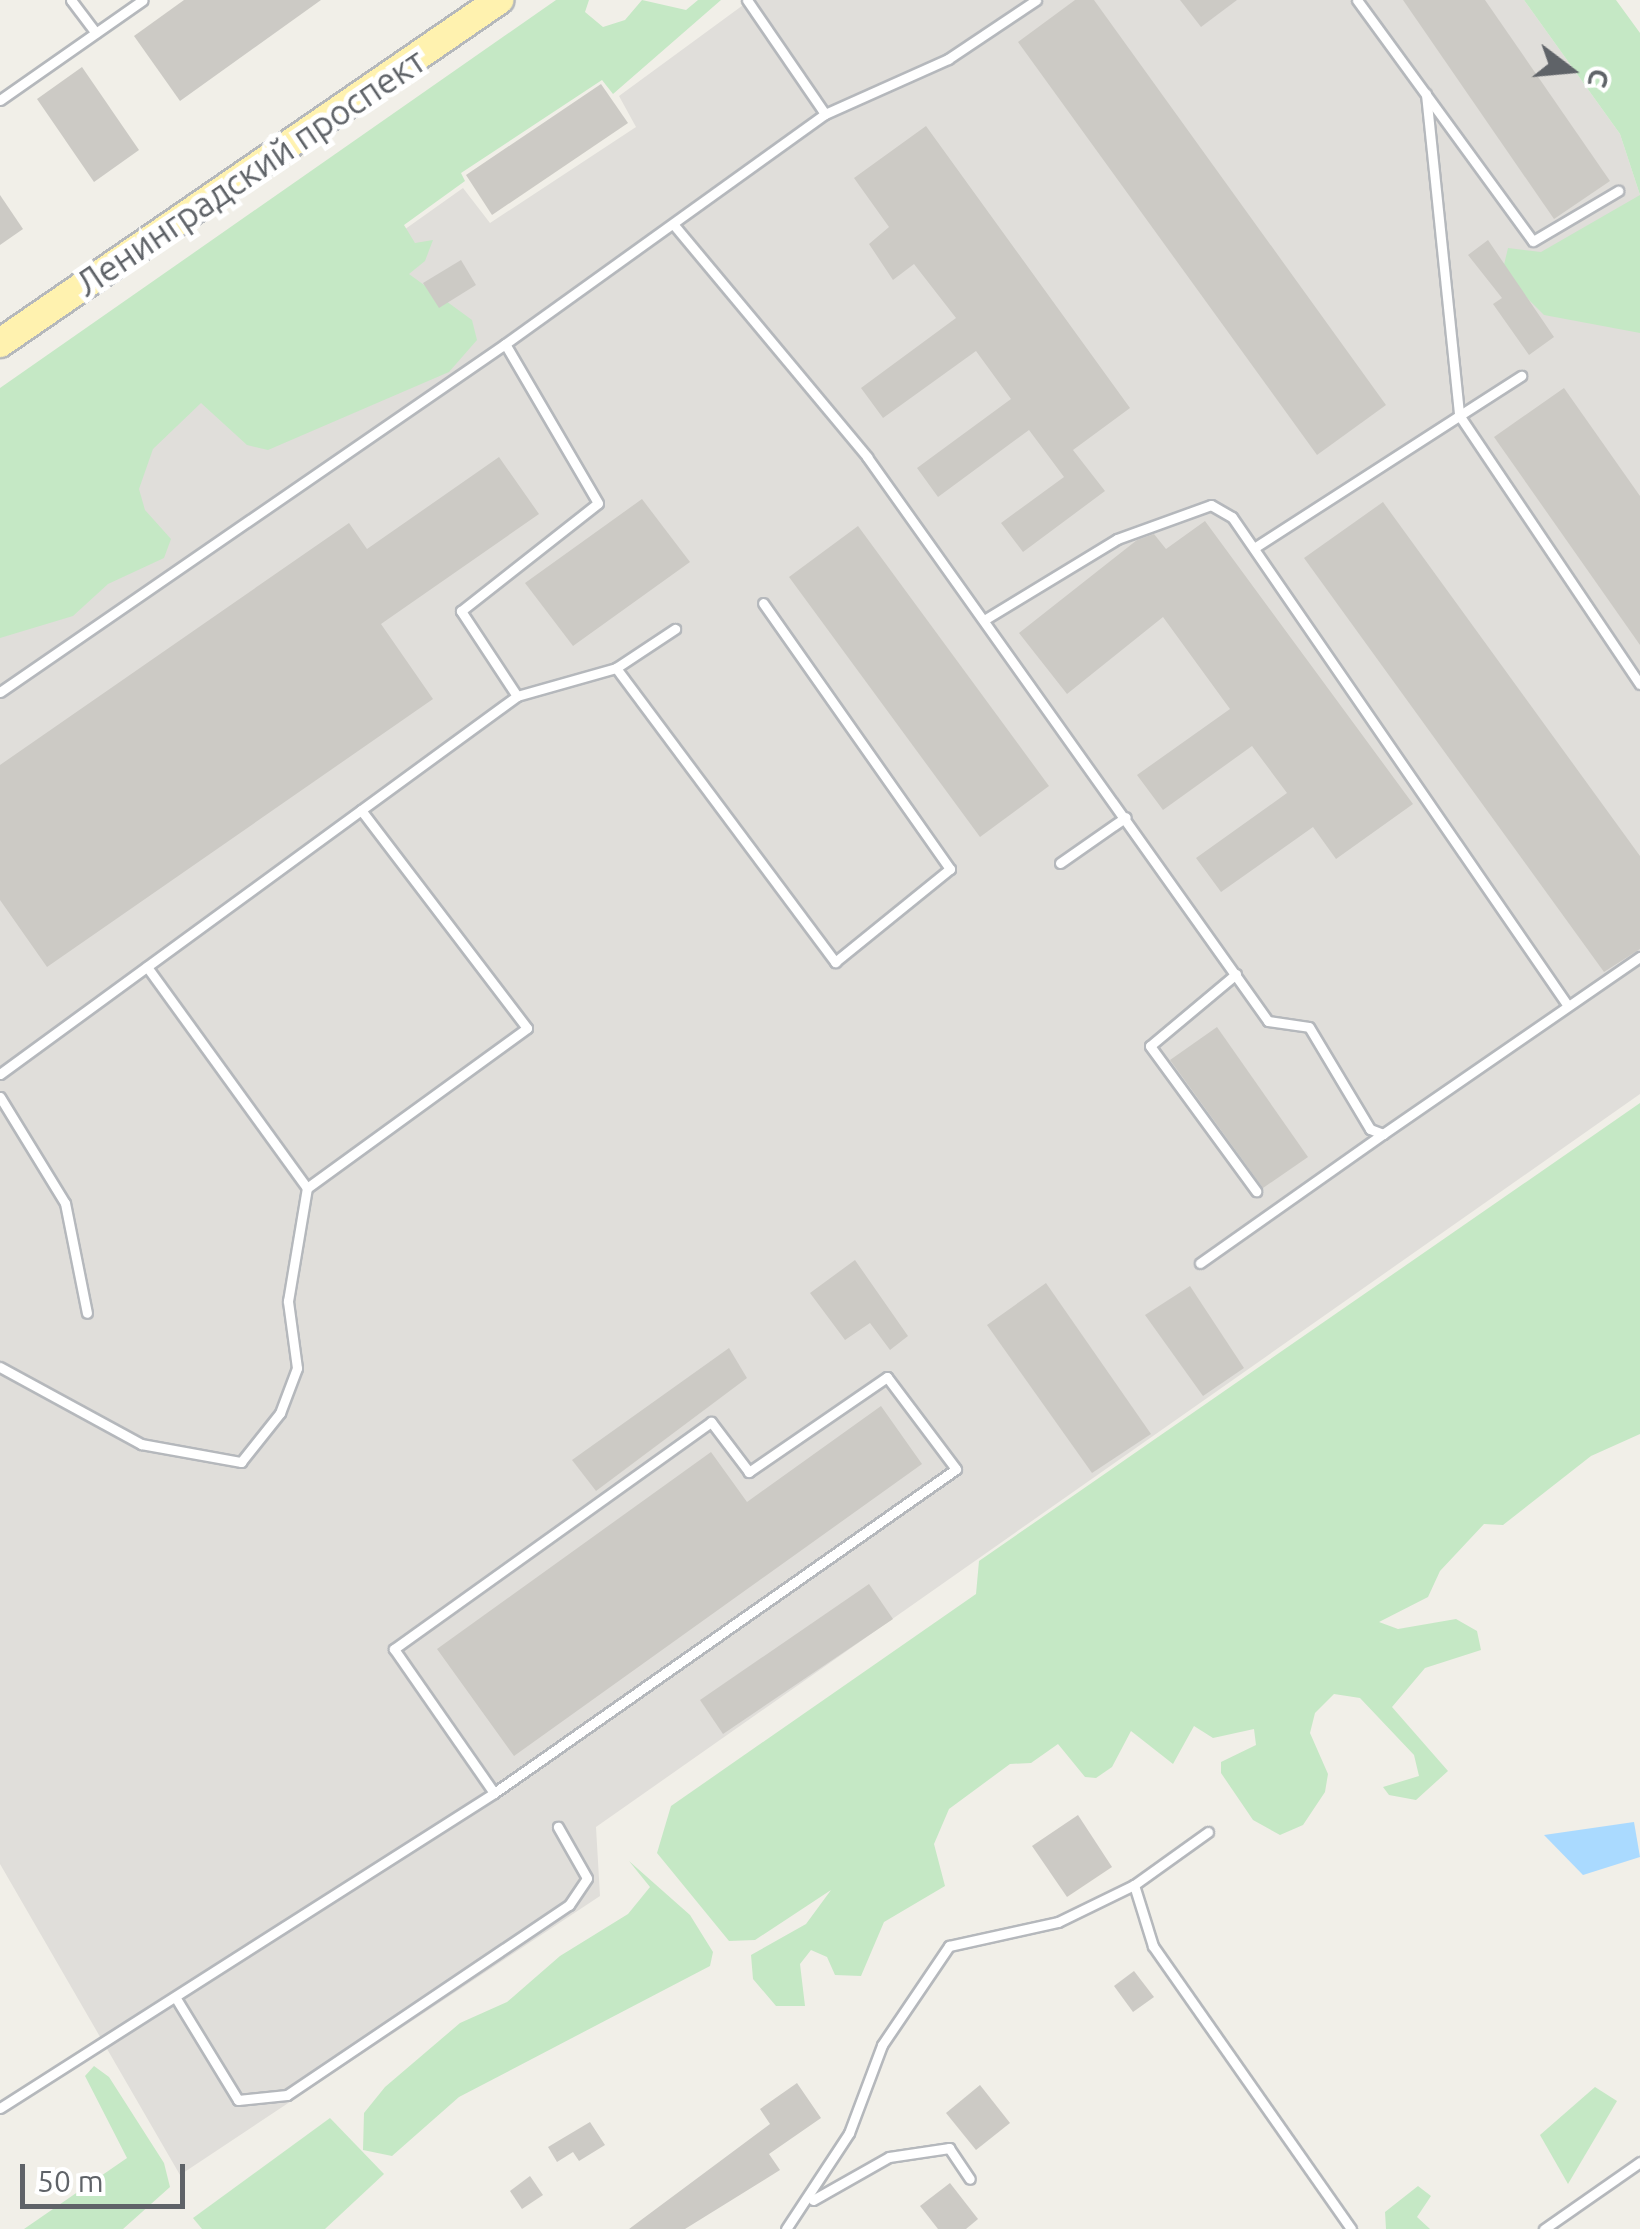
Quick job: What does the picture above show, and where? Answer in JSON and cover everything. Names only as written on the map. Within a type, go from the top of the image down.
[{"type":"main road","name":"Ленинградский проспект","points":[[0,343],[499,0]]},
{"type":"lane","points":[[70,0],[96,33]]},
{"type":"lane","points":[[0,100],[142,0]]},
{"type":"lane","points":[[746,0],[825,114]]},
{"type":"lane","points":[[0,692],[674,226],[825,114],[948,59],[1036,0]]},
{"type":"lane","points":[[1357,0],[1533,240],[1618,192]]},
{"type":"lane","points":[[1426,94],[1459,416],[1640,684]]},
{"type":"lane","points":[[674,226],[867,457],[1126,816],[1268,1022],[1309,1028],[1370,1129],[1382,1134]]},
{"type":"lane","points":[[504,344],[598,503],[461,611],[517,696]]},
{"type":"lane","points":[[1254,548],[1521,376]]},
{"type":"lane","points":[[984,620],[1116,538],[1211,505],[1232,516],[1566,1002]]},
{"type":"lane","points":[[616,668],[834,962],[950,869],[763,603]]},
{"type":"lane","points":[[0,1074],[517,696],[616,668],[676,629]]},
{"type":"lane","points":[[306,1188],[528,1028],[361,810]]},
{"type":"lane","points":[[1060,863],[1126,816]]},
{"type":"lane","points":[[1200,1263],[1566,1002],[1640,958]]},
{"type":"lane","points":[[0,1368],[141,1444],[241,1462],[280,1413],[297,1368],[288,1301],[306,1188],[147,966]]},
{"type":"lane","points":[[1236,974],[1150,1046],[1256,1192]]},
{"type":"lane","points":[[0,1097],[65,1203],[87,1313]]},
{"type":"lane","points":[[0,2108],[177,2000],[494,1794],[956,1468],[886,1377],[749,1472],[711,1422],[394,1649],[494,1794]]},
{"type":"lane","points":[[177,2000],[238,2100],[287,2096],[569,1905],[587,1878],[558,1828]]},
{"type":"lane","points":[[786,2229],[810,2202],[850,2133],[882,2045],[950,1946],[1058,1922],[1134,1885],[1208,1832]]},
{"type":"lane","points":[[1134,1885],[1152,1946],[1351,2229]]},
{"type":"lane","points":[[810,2202],[888,2157],[949,2148],[970,2179]]},
{"type":"lane","points":[[1544,2229],[1640,2162]]},
{"type":"shaded area","points":[[750,0],[1524,0],[1620,134],[1640,195],[1640,1094],[596,1827],[600,1896],[180,2175],[0,1864],[0,517],[463,188],[490,223],[636,127],[619,96]]},
{"type":"green space","points":[[556,0],[589,0],[585,12],[603,27],[625,20],[642,0],[686,10],[698,0],[721,0],[613,94],[602,80],[461,173],[465,181],[404,225],[415,243],[433,240],[425,261],[409,274],[472,320],[477,340],[449,372],[268,450],[247,445],[201,403],[153,449],[139,489],[145,510],[171,539],[164,558],[108,584],[73,616],[0,638],[0,388]]},
{"type":"green space","points":[[1524,0],[1616,0],[1640,33],[1640,195],[1620,134]]},
{"type":"green space","points":[[1640,195],[1640,333],[1544,315],[1502,273],[1508,248],[1541,252]]},
{"type":"green space","points":[[1640,1103],[1640,1434],[1591,1456],[1503,1525],[1484,1524],[1440,1571],[1428,1597],[1379,1622],[1398,1629],[1456,1619],[1477,1631],[1481,1650],[1425,1668],[1392,1707],[1448,1771],[1416,1800],[1389,1795],[1383,1787],[1419,1776],[1414,1755],[1360,1698],[1334,1694],[1315,1713],[1310,1733],[1328,1774],[1325,1792],[1303,1825],[1280,1835],[1253,1820],[1221,1773],[1221,1762],[1256,1745],[1254,1729],[1213,1738],[1194,1726],[1173,1764],[1131,1731],[1112,1767],[1096,1778],[1085,1777],[1058,1744],[1031,1763],[1010,1764],[949,1809],[934,1844],[945,1886],[884,1922],[861,1976],[835,1975],[827,1957],[811,1950],[800,1964],[805,2006],[776,2006],[753,1979],[751,1955],[806,1924],[831,1890],[755,1940],[729,1941],[657,1853],[671,1806],[976,1594],[979,1561]]},
{"type":"green space","points":[[629,1861],[690,1915],[713,1952],[710,1966],[459,2097],[392,2156],[363,2150],[364,2113],[385,2087],[460,2023],[507,2002],[560,1956],[628,1914],[650,1887]]},
{"type":"green space","points":[[94,2066],[109,2077],[164,2163],[170,2187],[123,2229],[24,2229],[127,2158],[85,2076]]},
{"type":"green space","points":[[1595,2087],[1617,2101],[1568,2184],[1540,2135]]},
{"type":"green space","points":[[330,2118],[384,2174],[325,2229],[202,2229],[193,2218]]},
{"type":"green space","points":[[1418,2186],[1431,2196],[1417,2217],[1430,2229],[1386,2229],[1385,2212]]},
{"type":"water","points":[[1634,1822],[1640,1857],[1583,1875],[1544,1835]]},
{"type":"building","points":[[184,0],[321,0],[180,101],[134,36]]},
{"type":"building","points":[[1075,0],[1094,0],[1386,405],[1317,455],[1018,42]]},
{"type":"building","points":[[1180,0],[1237,0],[1201,27]]},
{"type":"building","points":[[1403,0],[1485,0],[1610,181],[1554,219]]},
{"type":"building","points":[[82,67],[139,150],[94,182],[37,99]]},
{"type":"building","points":[[601,84],[628,123],[492,215],[466,175]]},
{"type":"building","points":[[926,126],[1130,408],[1073,450],[1105,491],[1023,552],[1001,523],[1064,477],[1029,430],[938,497],[917,468],[1011,399],[976,351],[883,418],[861,388],[956,318],[914,264],[893,280],[869,244],[889,227],[854,178]]},
{"type":"building","points":[[0,195],[23,229],[0,245]]},
{"type":"building","points":[[1488,240],[1554,337],[1529,355],[1493,304],[1502,298],[1468,255]]},
{"type":"building","points":[[461,260],[476,285],[439,308],[423,283]]},
{"type":"building","points":[[1564,388],[1640,496],[1640,645],[1494,437]]},
{"type":"building","points":[[499,457],[539,514],[381,624],[433,699],[47,967],[0,900],[0,765],[349,523],[367,549]]},
{"type":"building","points":[[642,499],[690,562],[573,646],[525,583]]},
{"type":"building","points":[[1383,502],[1640,856],[1640,949],[1604,972],[1304,558]]},
{"type":"building","points":[[1205,521],[1413,804],[1336,859],[1313,827],[1221,892],[1196,858],[1287,793],[1252,746],[1163,810],[1137,775],[1230,709],[1163,617],[1067,694],[1019,633],[1137,540],[1154,534],[1166,549]]},
{"type":"building","points":[[858,526],[1049,786],[980,837],[789,577]]},
{"type":"building","points":[[1217,1027],[1308,1157],[1263,1188],[1170,1060]]},
{"type":"building","points":[[855,1260],[908,1336],[890,1350],[870,1323],[845,1340],[810,1293]]},
{"type":"building","points":[[1046,1283],[1151,1434],[1092,1473],[987,1325]]},
{"type":"building","points":[[1190,1286],[1244,1368],[1203,1396],[1145,1315]]},
{"type":"building","points":[[729,1348],[747,1378],[596,1491],[572,1460]]},
{"type":"building","points":[[881,1406],[922,1464],[514,1756],[437,1649],[711,1452],[747,1502]]},
{"type":"building","points":[[869,1584],[893,1619],[723,1734],[700,1700]]},
{"type":"building","points":[[1078,1815],[1112,1867],[1067,1897],[1032,1846]]},
{"type":"building","points":[[1134,1971],[1154,1997],[1133,2012],[1114,1986]]},
{"type":"building","points":[[797,2083],[821,2118],[769,2154],[780,2170],[685,2229],[629,2229],[770,2124],[760,2109]]},
{"type":"building","points":[[980,2085],[1010,2123],[976,2150],[946,2113]]},
{"type":"building","points":[[590,2122],[605,2145],[579,2161],[573,2152],[557,2162],[548,2147]]},
{"type":"building","points":[[530,2176],[543,2195],[522,2209],[510,2191]]},
{"type":"building","points":[[950,2183],[978,2219],[966,2229],[938,2229],[920,2206]]}]
